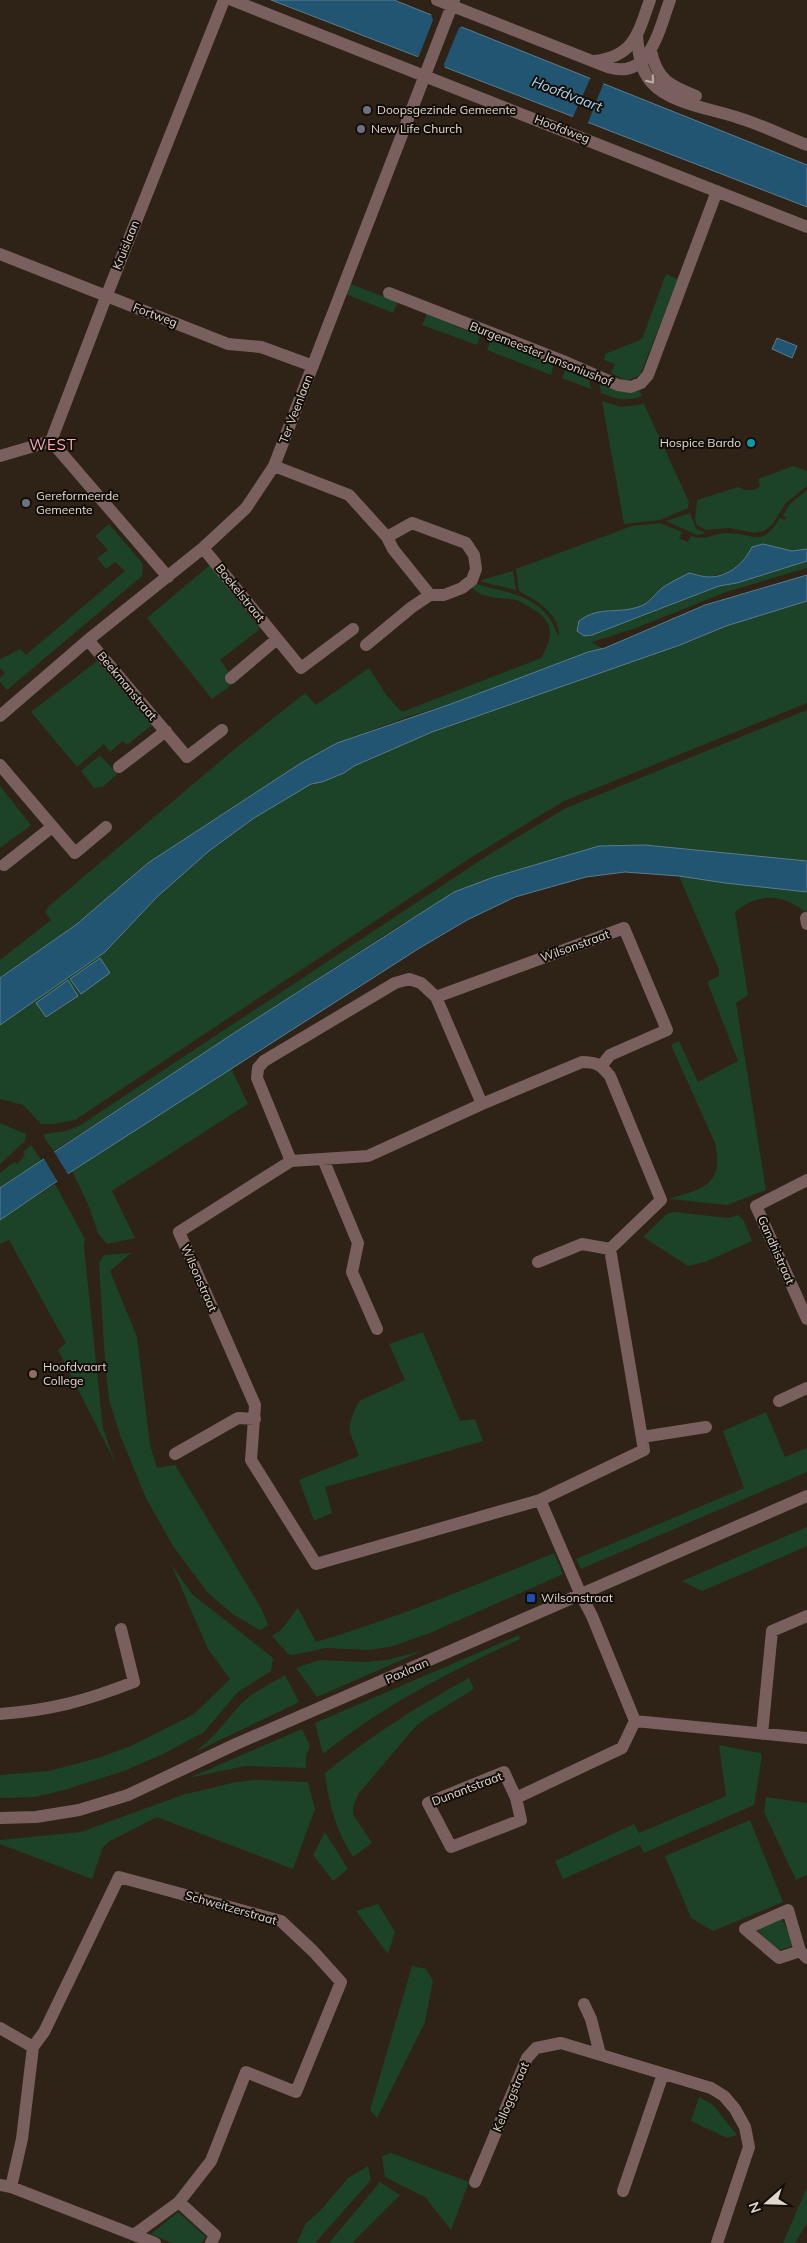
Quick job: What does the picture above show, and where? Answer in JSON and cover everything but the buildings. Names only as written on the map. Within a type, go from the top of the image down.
[{"type":"street","name":"Kruislaan","points":[[51,441],[106,296],[224,0]]},
{"type":"street","name":"Hoofdweg","points":[[232,0],[427,72],[807,227]]},
{"type":"street","points":[[437,0],[451,8],[612,69],[626,69],[641,63],[651,51],[670,0]]},
{"type":"street","points":[[596,62],[618,56],[628,48],[637,35],[650,0]]},
{"type":"street","name":"Ter Veenlaan","points":[[0,716],[88,640],[203,548],[246,508],[274,466],[451,8]]},
{"type":"street","points":[[637,35],[641,63],[651,83],[669,95],[715,113],[738,118],[807,145]]},
{"type":"street","points":[[651,51],[654,66],[670,85],[719,106],[738,118]]},
{"type":"street","name":"Burgemeester Jansoniushof","points":[[389,293],[564,361],[618,385],[632,387],[641,383],[648,375],[717,191]]},
{"type":"street","name":"Fortweg","points":[[0,254],[228,344],[261,347],[313,366]]},
{"type":"street","points":[[0,456],[51,441],[168,577]]},
{"type":"street","points":[[274,466],[349,495],[387,537],[393,549],[430,595]]},
{"type":"street","points":[[366,645],[412,607],[430,595],[444,595],[462,588],[472,580],[476,569],[474,555],[466,543],[412,523],[387,537]]},
{"type":"street","name":"Boekelstraat","points":[[203,548],[301,668],[354,629]]},
{"type":"street","points":[[231,678],[277,639]]},
{"type":"street","name":"Beekmanstraat","points":[[88,640],[187,757],[222,730]]},
{"type":"street","name":"Beekmanstraat","points":[[119,767],[166,731]]},
{"type":"street","points":[[0,765],[75,853],[106,827]]},
{"type":"street","points":[[4,865],[52,827]]},
{"type":"street","name":"Wilsonstraat","points":[[436,997],[624,928],[667,1030],[610,1055],[602,1065],[594,1062],[582,1062],[482,1104],[368,1156],[292,1161],[179,1232],[255,1405],[251,1460],[316,1564],[540,1500],[644,1450],[642,1437]]},
{"type":"street","points":[[292,1161],[257,1078],[258,1068],[264,1061],[395,983],[408,979],[422,983],[436,997],[482,1104]]},
{"type":"street","points":[[602,1065],[610,1076],[661,1200],[610,1249]]},
{"type":"street","points":[[323,1159],[358,1243],[352,1272],[376,1329]]},
{"type":"street","name":"Gandhistraat","points":[[807,1180],[756,1206],[807,1319]]},
{"type":"street","points":[[538,1262],[582,1244],[610,1249]]},
{"type":"street","points":[[610,1249],[642,1437],[706,1427]]},
{"type":"street","points":[[779,1401],[807,1388]]},
{"type":"street","points":[[175,1454],[238,1418],[255,1419]]},
{"type":"street","name":"Paxlaan","points":[[0,1818],[36,1817],[78,1810],[128,1796],[236,1744],[807,1496]]},
{"type":"street","points":[[516,1798],[622,1748],[635,1721],[592,1616],[540,1500]]},
{"type":"street","points":[[762,1734],[772,1631],[807,1616]]},
{"type":"street","points":[[0,1714],[64,1706],[93,1698],[134,1682],[121,1629]]},
{"type":"street","points":[[635,1721],[807,1738]]},
{"type":"street","name":"Dunantstraat","points":[[504,1772],[516,1798],[521,1820],[451,1847],[428,1803],[504,1772]]},
{"type":"street","name":"Schweitzerstraat","points":[[135,2234],[179,2202],[212,2161],[246,2072],[296,2092],[341,1982],[313,1951],[281,1921],[119,1877],[44,2032],[34,2047],[22,2139],[6,2186],[155,2243]]},
{"type":"street","points":[[584,2004],[591,2019],[600,2054]]},
{"type":"street","points":[[0,2028],[34,2047]]},
{"type":"street","name":"Kelloggstraat","points":[[476,2182],[527,2058],[536,2048],[561,2042],[711,2088],[724,2096],[735,2109],[745,2127],[749,2147],[717,2243]]},
{"type":"street","points":[[623,2191],[663,2074]]},
{"type":"street","points":[[179,2202],[214,2235],[210,2243]]},
{"type":"green space","points":[[666,274],[678,279],[640,375],[627,381],[611,373],[615,364],[604,360],[605,354],[642,339]]},
{"type":"green space","points":[[350,284],[398,302],[393,313],[346,294]]},
{"type":"green space","points":[[427,314],[480,336],[477,345],[422,325]]},
{"type":"green space","points":[[491,339],[554,363],[551,375],[487,350]]},
{"type":"green space","points":[[566,369],[589,377],[591,389],[562,378]]},
{"type":"green space","points":[[599,382],[632,392],[640,391],[642,396],[626,399],[611,397],[601,393]]},
{"type":"green space","points":[[602,401],[621,407],[644,404],[689,502],[688,508],[660,520],[624,524]]},
{"type":"green space","points":[[793,466],[807,471],[807,486],[786,503],[772,525],[764,531],[755,533],[729,528],[706,530],[697,525],[695,520],[697,500],[738,487],[747,490],[755,489],[760,486],[758,479]]},
{"type":"green space","points":[[807,490],[807,549],[792,551],[763,544],[730,572],[709,577],[689,573],[662,588],[643,606],[618,612],[606,610],[630,621],[719,586],[737,583],[807,561],[807,568],[726,592],[636,628],[592,642],[603,649],[588,652],[451,704],[410,716],[337,743],[301,763],[148,863],[77,924],[0,978],[0,960],[51,920],[45,912],[49,906],[237,747],[305,693],[316,705],[369,668],[387,696],[402,712],[541,658],[550,637],[550,631],[540,614],[519,601],[487,596],[472,587],[477,584],[515,594],[532,602],[548,616],[559,636],[556,621],[552,615],[540,604],[519,591],[516,569],[632,526],[660,523],[682,532],[679,538],[688,542],[691,536],[704,538],[726,533],[761,537],[773,528],[780,518],[785,520],[786,518],[783,515],[790,504]]},
{"type":"green space","points":[[690,513],[696,529],[706,533],[697,535],[666,521]]},
{"type":"green space","points":[[109,524],[143,564],[142,576],[7,690],[0,682],[0,678],[5,673],[0,668],[0,659],[20,649],[26,655],[125,571],[115,562],[106,569],[97,558],[108,550],[95,536]]},
{"type":"green space","points":[[210,565],[260,629],[220,660],[236,682],[212,699],[147,618]]},
{"type":"green space","points":[[513,571],[516,590],[482,582],[481,580]]},
{"type":"green space","points":[[807,601],[807,703],[564,801],[467,860],[75,1120],[54,1124],[41,1124],[23,1105],[0,1099],[0,1025],[105,952],[157,897],[209,851],[254,818],[311,783],[322,782],[344,773],[354,766],[432,732],[680,645],[726,626]]},
{"type":"green space","points":[[97,661],[152,725],[127,745],[123,741],[110,752],[104,744],[77,767],[31,712]]},
{"type":"green space","points":[[807,710],[807,861],[645,845],[599,846],[403,923],[54,1151],[45,1139],[44,1134],[66,1131],[79,1126],[490,854],[564,809]]},
{"type":"green space","points":[[100,755],[117,774],[103,787],[94,788],[81,771]]},
{"type":"green space","points":[[0,786],[31,825],[0,848]]},
{"type":"green space","points":[[679,876],[807,892],[807,913],[789,902],[771,898],[753,901],[735,912],[748,995],[736,1003],[766,1190],[727,1205],[669,1199],[692,1192],[709,1183],[714,1177],[717,1168],[715,1143],[671,1045],[679,1041],[698,1082],[738,1061],[708,984],[709,981],[719,976],[719,970]]},
{"type":"green space","points":[[231,1068],[248,1104],[112,1191],[135,1238],[107,1244],[98,1233],[88,1204],[72,1171]]},
{"type":"green space","points":[[0,1123],[26,1134],[25,1141],[0,1164]]},
{"type":"green space","points":[[31,1145],[42,1161],[0,1188],[0,1173],[14,1162],[17,1164],[25,1155],[23,1152]]},
{"type":"green space","points":[[55,1184],[85,1239],[84,1247],[103,1429],[116,1464],[58,1350],[66,1343],[9,1240],[0,1244],[0,1220]]},
{"type":"green space","points":[[674,1212],[729,1218],[738,1215],[744,1221],[752,1241],[705,1262],[688,1266],[643,1237],[667,1214]]},
{"type":"green space","points":[[131,1253],[110,1271],[137,1337],[150,1445],[157,1468],[175,1465],[261,1608],[268,1625],[260,1630],[234,1615],[208,1593],[173,1546],[146,1498],[120,1435],[109,1400],[99,1263],[104,1255]]},
{"type":"green space","points":[[423,1332],[460,1421],[475,1419],[483,1441],[325,1487],[332,1513],[314,1521],[299,1480],[359,1456],[350,1434],[350,1424],[359,1401],[405,1380],[389,1344]]},
{"type":"green space","points":[[766,1412],[785,1457],[807,1448],[807,1472],[581,1569],[576,1559],[744,1488],[723,1431]]},
{"type":"green space","points":[[807,1527],[807,1546],[794,1552],[702,1591],[682,1581]]},
{"type":"green space","points":[[554,1553],[563,1574],[430,1633],[390,1647],[369,1650],[326,1648],[293,1655],[288,1654],[272,1636],[281,1630],[298,1608],[316,1642],[406,1612]]},
{"type":"green space","points":[[171,1564],[192,1594],[273,1658],[271,1671],[238,1692],[204,1732],[161,1755],[124,1771],[64,1790],[35,1797],[0,1798],[0,1775],[49,1771],[98,1758],[131,1746],[194,1714],[230,1679],[208,1649]]},
{"type":"green space","points":[[519,1635],[520,1639],[468,1664],[393,1705],[346,1736],[323,1754],[315,1723]]},
{"type":"green space","points":[[422,1651],[317,1697],[296,1668],[319,1660],[365,1662],[386,1660]]},
{"type":"green space","points":[[285,1675],[299,1702],[195,1752],[247,1699]]},
{"type":"green space","points":[[469,1678],[474,1689],[416,1726],[359,1793],[353,1807],[353,1814],[372,1843],[353,1857],[342,1838],[334,1817],[325,1773],[359,1746],[395,1722]]},
{"type":"green space","points":[[302,1729],[310,1746],[306,1756],[306,1768],[245,1766],[189,1778]]},
{"type":"green space","points":[[719,1745],[760,1753],[762,1756],[754,1805],[644,1853],[640,1845],[563,1879],[555,1861],[634,1824],[639,1833],[726,1796]]},
{"type":"green space","points":[[257,1780],[308,1782],[315,1809],[293,1869],[157,1817],[110,1841],[103,1847],[92,1879],[0,1844],[0,1840],[81,1832],[182,1795],[236,1782]]},
{"type":"green space","points":[[766,1797],[807,1803],[807,1875],[796,1880],[764,1812]]},
{"type":"green space","points":[[750,1820],[783,1902],[713,1931],[691,1918],[665,1856]]},
{"type":"green space","points":[[325,1832],[348,1869],[333,1881],[313,1855]]},
{"type":"green space","points":[[378,1904],[395,1932],[388,1954],[356,1911]]},
{"type":"green space","points":[[782,1919],[794,1945],[778,1951],[757,1930]]},
{"type":"green space","points":[[412,1966],[426,1969],[433,1981],[425,2022],[377,2118],[370,2110]]},
{"type":"green space","points":[[699,2097],[713,2105],[737,2135],[727,2138],[691,2121]]},
{"type":"green space","points":[[391,2153],[469,2182],[451,2230],[425,2197],[385,2177],[382,2156]]},
{"type":"green space","points":[[368,2166],[371,2180],[315,2243],[297,2243],[306,2223],[320,2211],[348,2178]]},
{"type":"green space","points":[[380,2182],[400,2195],[352,2243],[329,2243]]},
{"type":"green space","points":[[807,2187],[807,2223],[795,2243],[783,2243]]},
{"type":"green space","points":[[178,2212],[206,2237],[201,2243],[172,2243],[151,2234]]},
{"type":"water","name":"Hoofdvaart","points":[[271,0],[394,0],[807,165],[807,207]]},
{"type":"water","points":[[777,338],[797,346],[792,358],[772,349]]},
{"type":"water","points":[[763,544],[792,551],[807,549],[807,561],[737,583],[719,586],[592,635],[584,636],[577,631],[579,621],[587,616],[594,613],[632,609],[644,605],[659,590],[689,573],[704,577],[723,575],[740,564],[752,547]]},
{"type":"water","points":[[807,575],[807,601],[726,626],[680,645],[432,732],[354,766],[344,773],[322,782],[311,784],[254,818],[209,851],[157,897],[105,952],[0,1025],[0,978],[77,924],[148,863],[301,763],[337,743],[451,704],[588,652],[605,648],[705,605]]},
{"type":"water","points":[[645,845],[807,861],[807,892],[679,876],[625,872],[586,877],[515,897],[467,920],[418,949],[72,1171],[0,1220],[0,1188],[231,1035],[454,892],[494,877],[599,846]]},
{"type":"water","points":[[100,958],[110,973],[81,994],[70,979]]},
{"type":"water","points":[[68,980],[78,996],[46,1017],[36,1003]]},
{"type":"pier","points":[[430,11],[464,25],[459,28],[444,64],[445,70],[415,58],[419,56],[433,20]]},
{"type":"pier","points":[[591,77],[604,82],[587,125],[572,119]]},
{"type":"pier","points":[[53,1150],[69,1176],[59,1184],[43,1157]]},
{"type":"place","name":"Doopsgezinde Gemeente","points":[[367,110]]},
{"type":"place","name":"New Life Church","points":[[361,129]]},
{"type":"place","name":"Hospice Bardo","points":[[751,443]]},
{"type":"place","name":"Gereformeerde Gemeente","points":[[26,503]]},
{"type":"place","name":"Hoofdvaart College","points":[[33,1374]]},
{"type":"place","name":"Wilsonstraat","points":[[531,1598]]},
{"type":"district","name":"WEST","points":[[53,445]]}]
